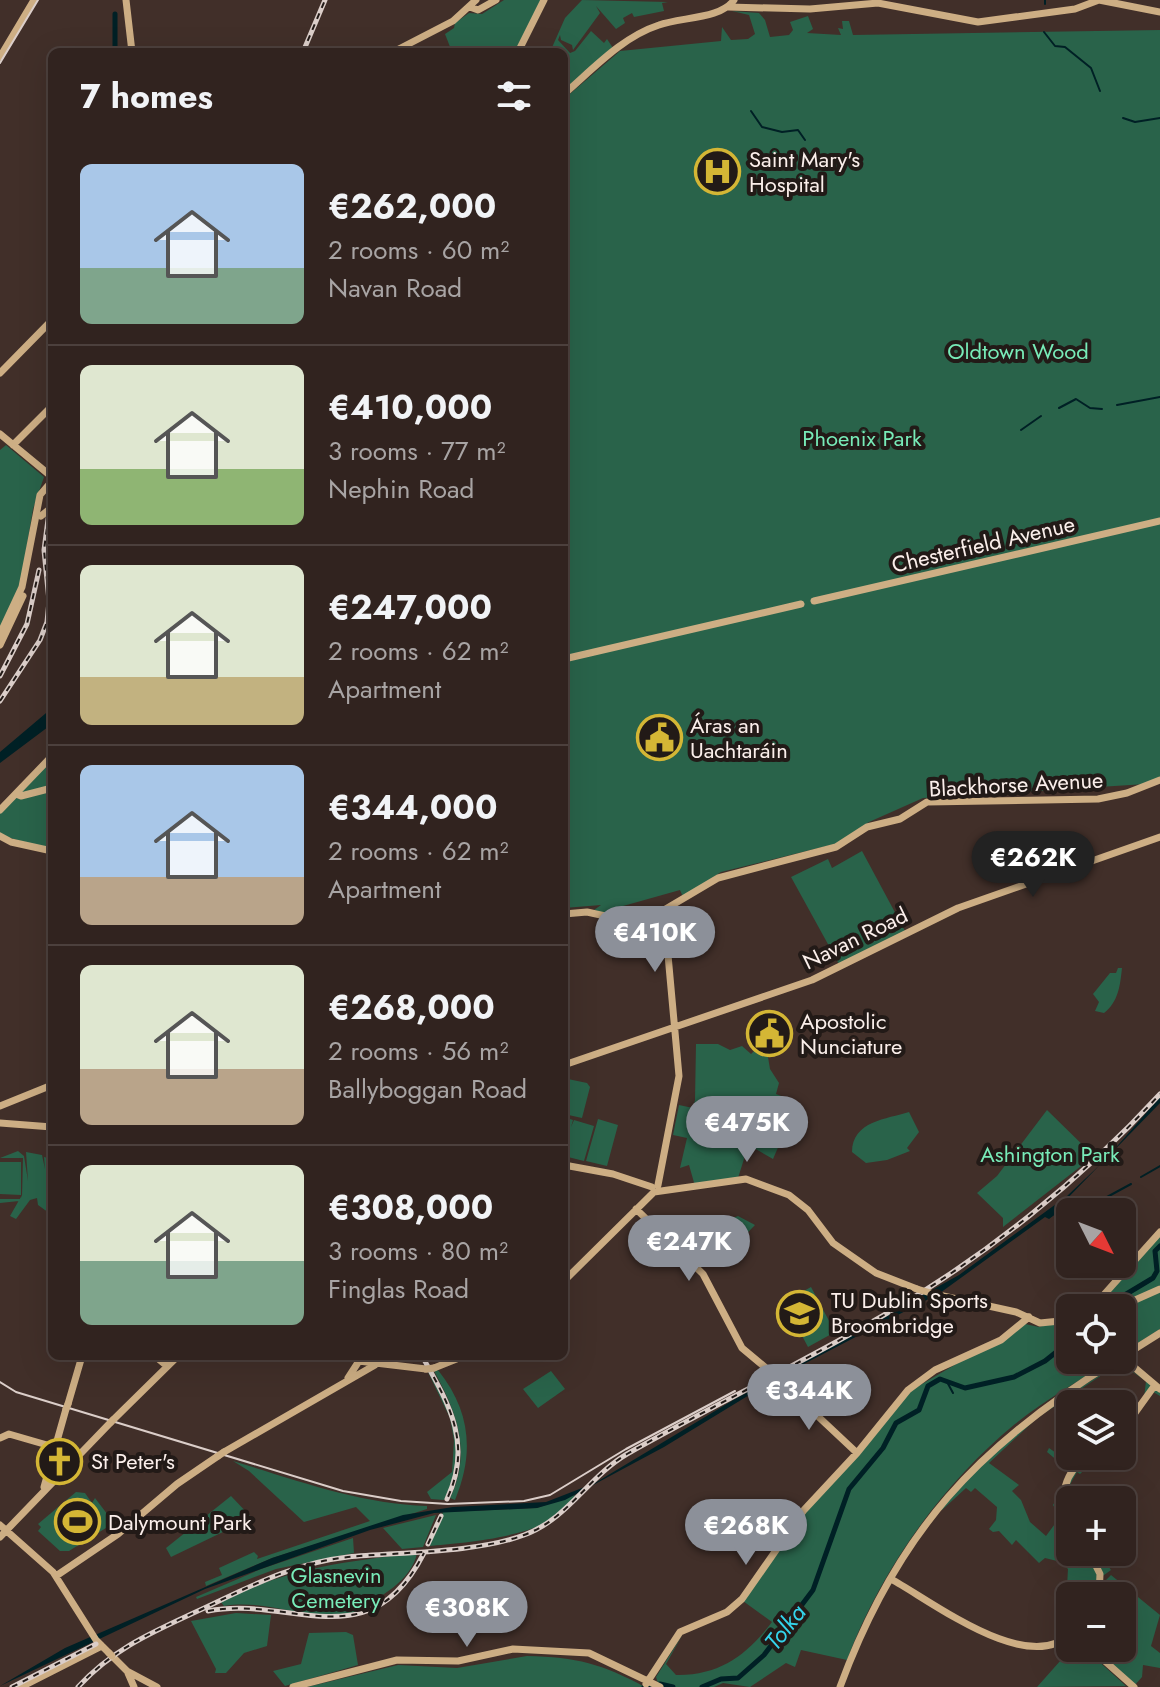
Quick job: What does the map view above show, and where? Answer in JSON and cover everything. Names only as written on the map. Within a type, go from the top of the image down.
[{"type":"main road","points":[[0,57],[34,0]]},
{"type":"main road","points":[[126,0],[132,48]]},
{"type":"main road","points":[[401,48],[444,26],[476,0]]},
{"type":"main road","points":[[470,7],[478,10],[496,0]]},
{"type":"main road","points":[[523,48],[546,0]]},
{"type":"main road","points":[[728,7],[734,0]]},
{"type":"main road","points":[[568,91],[645,30],[728,7],[810,9],[878,3],[978,22],[1075,9],[1099,0],[1160,12]]},
{"type":"main road","points":[[0,373],[48,324]]},
{"type":"main road","points":[[48,409],[5,441],[48,474]]},
{"type":"main road","points":[[0,634],[22,587],[46,478],[44,470]]},
{"type":"main road","points":[[40,497],[48,485]]},
{"type":"main road","points":[[0,645],[26,589],[47,510],[40,497]]},
{"type":"main road","name":"Chesterfield Avenue","points":[[568,658],[801,604],[805,596],[814,601],[1160,521]]},
{"type":"main road","points":[[0,810],[48,760]]},
{"type":"main road","name":"Blackhorse Avenue","points":[[568,914],[587,912],[637,922],[664,911],[720,877],[836,847],[867,827],[900,819],[927,802],[1098,799],[1127,793],[1160,780]]},
{"type":"main road","points":[[7,803],[48,789]]},
{"type":"main road","points":[[16,794],[38,792]]},
{"type":"main road","points":[[0,836],[11,842],[48,850]]},
{"type":"main road","name":"Navan Road","points":[[568,1064],[825,975],[958,908],[1160,837]]},
{"type":"main road","points":[[568,1277],[656,1189],[678,1092],[664,911]]},
{"type":"main road","points":[[0,1106],[48,1087]]},
{"type":"main road","points":[[0,1123],[48,1127]]},
{"type":"main road","points":[[568,1166],[599,1171],[656,1189],[687,1190],[746,1179],[764,1183],[802,1204],[827,1238],[873,1271],[941,1296],[1016,1312],[1041,1323],[1056,1321]]},
{"type":"main road","points":[[636,1209],[703,1274],[742,1348],[857,1453]]},
{"type":"main road","points":[[1105,1294],[1160,1232]]},
{"type":"main road","points":[[1136,1300],[1160,1289]]},
{"type":"main road","points":[[1015,1329],[1021,1319],[1016,1312]]},
{"type":"main road","points":[[653,1683],[680,1632],[727,1612],[742,1599],[804,1510],[915,1384],[944,1365],[995,1343],[1029,1317]]},
{"type":"main road","points":[[1136,1348],[1160,1333]]},
{"type":"main road","points":[[43,1489],[81,1360]]},
{"type":"main road","points":[[160,1360],[167,1366]]},
{"type":"main road","points":[[157,1687],[127,1671],[97,1640],[56,1576],[2,1531],[174,1360]]},
{"type":"main road","points":[[56,1576],[130,1525],[177,1484],[221,1454],[344,1383],[364,1363],[430,1369],[454,1360]]},
{"type":"main road","points":[[1136,1369],[1157,1387],[1136,1413]]},
{"type":"main road","points":[[840,1687],[860,1635],[930,1517],[987,1453],[1054,1399],[1094,1374]]},
{"type":"main road","points":[[1,1437],[9,1434],[54,1447]]},
{"type":"main road","points":[[891,1579],[980,1629],[1020,1646],[1045,1648],[1056,1642]]},
{"type":"main road","points":[[21,1687],[97,1640]]},
{"type":"main road","points":[[293,1687],[409,1659],[458,1661],[513,1649],[589,1653],[653,1683]]},
{"type":"main road","points":[[374,1666],[411,1662],[460,1665],[513,1654],[568,1654],[602,1661],[653,1683]]},
{"type":"main road","points":[[1106,1662],[1134,1687]]},
{"type":"main road","points":[[127,1671],[134,1686],[142,1681]]},
{"type":"green space","points":[[504,0],[541,0],[518,48],[450,48],[445,34],[454,28],[455,23],[469,13],[482,14]]},
{"type":"green space","points":[[582,0],[668,2],[662,3],[664,11],[634,17],[632,13],[623,18],[625,23],[616,29],[596,6],[600,13],[573,50],[572,45],[561,40],[560,35],[558,40],[565,48],[552,48],[565,18]]},
{"type":"green space","name":"Phoenix Park","points":[[732,11],[759,13],[765,20],[770,37],[789,35],[793,30],[790,22],[808,16],[813,29],[807,33],[841,35],[838,28],[843,29],[842,21],[849,21],[853,35],[1160,30],[1160,778],[1146,784],[923,798],[869,822],[835,844],[721,872],[683,897],[680,890],[616,908],[613,916],[594,910],[601,905],[568,908],[568,96],[620,51],[721,41],[722,27],[731,40],[748,39],[755,34],[749,15]]},
{"type":"green space","points":[[591,31],[604,43],[607,39],[613,48],[568,87],[568,51],[575,51]]},
{"type":"green space","points":[[6,445],[44,477],[33,509],[20,587],[0,629],[0,450]]},
{"type":"green space","points":[[48,764],[48,849],[0,835],[0,810]]},
{"type":"green space","points":[[862,851],[905,931],[840,966],[791,877],[828,859],[832,868]]},
{"type":"green space","points":[[1118,968],[1122,968],[1115,999],[1104,1013],[1095,1011],[1099,1002],[1093,994]]},
{"type":"green space","points":[[696,1044],[718,1044],[730,1050],[742,1046],[751,1054],[756,1049],[762,1053],[767,1051],[770,1069],[779,1083],[776,1094],[784,1097],[783,1113],[767,1114],[767,1124],[780,1143],[773,1159],[752,1147],[751,1138],[742,1137],[744,1159],[738,1178],[695,1186],[689,1165],[680,1168],[687,1138],[673,1135],[679,1105],[693,1108]]},
{"type":"green space","points":[[568,1079],[587,1083],[590,1087],[582,1118],[568,1115]]},
{"type":"green space","name":"Ashington Park","points":[[1047,1110],[1094,1156],[1003,1227],[1003,1218],[977,1193],[997,1176]]},
{"type":"green space","points":[[909,1112],[919,1132],[907,1148],[910,1151],[887,1160],[866,1163],[852,1152],[858,1134],[864,1128]]},
{"type":"green space","points":[[568,1118],[573,1120],[571,1127],[574,1120],[594,1126],[584,1161],[568,1157]]},
{"type":"green space","points":[[598,1119],[618,1125],[607,1166],[586,1161]]},
{"type":"green space","points":[[18,1151],[24,1156],[28,1181],[26,1152],[42,1155],[45,1169],[44,1157],[48,1158],[48,1212],[38,1205],[37,1198],[30,1200],[16,1219],[10,1216],[19,1201],[0,1203],[0,1199],[20,1199],[23,1158],[0,1158]]},
{"type":"green space","points":[[0,1162],[21,1162],[21,1195],[0,1194]]},
{"type":"green space","points":[[738,1216],[755,1225],[729,1252],[722,1231],[727,1222]]},
{"type":"green space","points":[[1160,1235],[1160,1287],[1136,1297],[1136,1294],[1108,1294],[1122,1278],[1136,1278],[1136,1262]]},
{"type":"green space","points":[[811,1287],[835,1332],[808,1347],[784,1302]]},
{"type":"green space","points":[[1160,1292],[1160,1329],[1136,1344],[1136,1302]]},
{"type":"green space","points":[[1056,1323],[1056,1374],[1089,1374],[1064,1390],[1056,1390],[1056,1395],[1015,1424],[938,1502],[895,1562],[847,1660],[801,1650],[795,1667],[786,1663],[750,1687],[723,1683],[714,1687],[666,1687],[658,1683],[656,1677],[683,1634],[666,1664],[676,1675],[706,1672],[732,1661],[763,1634],[772,1622],[743,1601],[807,1509],[910,1391],[1025,1324],[1039,1327]]},
{"type":"green space","points":[[438,1370],[457,1400],[466,1432],[465,1465],[455,1500],[450,1498],[460,1465],[459,1433],[434,1371]]},
{"type":"green space","points":[[551,1371],[565,1389],[538,1408],[523,1389]]},
{"type":"green space","points":[[428,1372],[448,1405],[456,1432],[457,1459],[444,1500],[431,1499],[427,1492],[452,1472],[454,1440],[450,1418]]},
{"type":"green space","points":[[1136,1374],[1160,1389],[1160,1396],[1150,1390],[1144,1398],[1146,1381]]},
{"type":"green space","points":[[1056,1403],[989,1463],[1019,1485],[1012,1491],[1021,1500],[1030,1522],[1046,1536],[1056,1522],[1056,1561],[1045,1558],[1039,1563],[1016,1540],[1012,1545],[999,1531],[989,1529],[996,1520],[997,1507],[975,1488],[971,1492],[966,1488],[942,1510],[1012,1431]]},
{"type":"green space","points":[[1049,1448],[1056,1453],[1056,1460],[1047,1452]]},
{"type":"green space","points":[[233,1461],[353,1496],[427,1506],[427,1509],[272,1558],[206,1586],[205,1582],[222,1575],[219,1568],[254,1552],[257,1559],[370,1521],[356,1507],[304,1522],[249,1471]]},
{"type":"green space","points":[[1069,1470],[1084,1470],[1080,1474],[1077,1472],[1069,1486],[1063,1486],[1071,1472]]},
{"type":"green space","name":"Dalymount Park","points":[[76,1492],[85,1493],[92,1503],[95,1498],[114,1523],[69,1551],[60,1551],[38,1531],[41,1527],[38,1524]]},
{"type":"green space","points":[[575,1495],[566,1509],[532,1529],[488,1539],[429,1546],[443,1512],[537,1508]]},
{"type":"green space","points":[[231,1496],[252,1518],[171,1557],[166,1548]]},
{"type":"green space","points":[[436,1515],[423,1547],[402,1549],[383,1528]]},
{"type":"green space","points":[[353,1538],[354,1553],[276,1569],[196,1597],[261,1569]]},
{"type":"green space","name":"Glasnevin Cemetery","points":[[417,1553],[402,1580],[375,1600],[356,1609],[356,1612],[323,1615],[257,1605],[224,1606],[220,1601],[270,1581],[317,1568]]},
{"type":"green space","points":[[1065,1566],[1108,1566],[1111,1570],[1100,1578],[1100,1582],[1067,1582],[1068,1569]]},
{"type":"green space","points":[[1111,1575],[1120,1582],[1105,1582]]},
{"type":"green space","points":[[1136,1595],[1160,1615],[1151,1646],[1160,1653],[1160,1668],[1143,1665],[1142,1677],[1134,1686],[1109,1662],[1136,1662]]},
{"type":"green space","points":[[236,1613],[271,1615],[267,1646],[244,1653],[226,1673],[215,1673],[216,1669],[191,1621]]},
{"type":"green space","points":[[346,1632],[353,1635],[358,1665],[285,1686],[273,1671],[301,1664],[309,1633]]},
{"type":"green space","name":"Glasnevin Cemetery","points":[[527,1656],[589,1663],[645,1687],[307,1687],[398,1665],[457,1668]]},
{"type":"green space","points":[[1059,1662],[1099,1662],[1126,1686],[1037,1687]]},
{"type":"water","points":[[48,711],[48,727],[0,763],[0,752]]},
{"type":"water","points":[[1160,1097],[1160,1103],[1108,1157]]},
{"type":"water","points":[[1101,1164],[1068,1198],[1064,1198]]},
{"type":"water","points":[[1056,1204],[1056,1214],[1049,1219],[1045,1217],[940,1293],[777,1378],[664,1447],[565,1500],[537,1508],[434,1513],[370,1530],[205,1589],[0,1686],[65,1648],[272,1558],[403,1515],[453,1507],[546,1502],[595,1483],[735,1399],[959,1275]]},
{"type":"waterway","points":[[115,14],[115,46]]},
{"type":"waterway","points":[[1044,32],[1055,46],[1065,47],[1091,68],[1100,91]]},
{"type":"waterway","points":[[751,111],[762,127],[782,132],[798,130],[805,140]]},
{"type":"waterway","points":[[1123,118],[1135,122],[1160,118]]},
{"type":"waterway","points":[[1117,405],[1160,397]]},
{"type":"waterway","points":[[1059,408],[1076,399],[1090,408],[1102,409]]},
{"type":"waterway","points":[[1021,430],[1041,416]]},
{"type":"waterway","points":[[1141,1177],[1160,1166]]},
{"type":"waterway","points":[[1107,1197],[1131,1184]]},
{"type":"waterway","name":"Tolka","points":[[1126,1294],[1153,1278],[1157,1271],[1155,1251],[1160,1246]]},
{"type":"waterway","name":"Tolka","points":[[702,1687],[721,1679],[738,1678],[764,1655],[813,1590],[849,1489],[883,1448],[896,1423],[919,1410],[928,1386],[940,1379],[965,1388],[1014,1377],[1056,1352]]},
{"type":"waterway","points":[[946,1380],[953,1393]]},
{"type":"waterway","name":"Tolka","points":[[644,1687],[660,1684],[673,1687]]},
{"type":"tram line","points":[[0,63],[38,0]]},
{"type":"tram line","points":[[0,1382],[16,1392],[343,1491],[401,1501],[448,1504],[524,1501],[550,1495],[626,1449],[735,1391]]},
{"type":"railway","points":[[305,48],[325,0]]},
{"type":"railway","points":[[48,520],[44,550],[48,591]]},
{"type":"railway","points":[[0,676],[27,624],[39,570]]},
{"type":"railway","points":[[0,701],[40,640],[48,612]]},
{"type":"railway","points":[[78,1687],[135,1642],[290,1570],[348,1557],[484,1545],[539,1528],[627,1454],[852,1333],[959,1268],[1065,1186],[1160,1094]]},
{"type":"railway","points":[[424,1360],[449,1408],[458,1442],[458,1460],[447,1499]]},
{"type":"railway","points":[[428,1544],[441,1516]]},
{"type":"railway","points":[[208,1611],[239,1608],[327,1616],[354,1615],[379,1605],[402,1586],[424,1553]]},
{"type":"railway","points":[[12,1687],[96,1644]]},
{"type":"place","name":"Saint Mary's Hospital","points":[[718,172]]},
{"type":"place","name":"Áras an Uachtaráin","points":[[659,738]]},
{"type":"place","name":"Apostolic Nunciature","points":[[769,1034]]},
{"type":"place","name":"TU Dublin Sports Broombridge","points":[[800,1313]]},
{"type":"place","name":"St Peter's","points":[[60,1461]]},
{"type":"place","name":"Dalymount Park","points":[[77,1522]]},
{"type":"park label","name":"Oldtown Wood","points":[[1018,351]]}]
